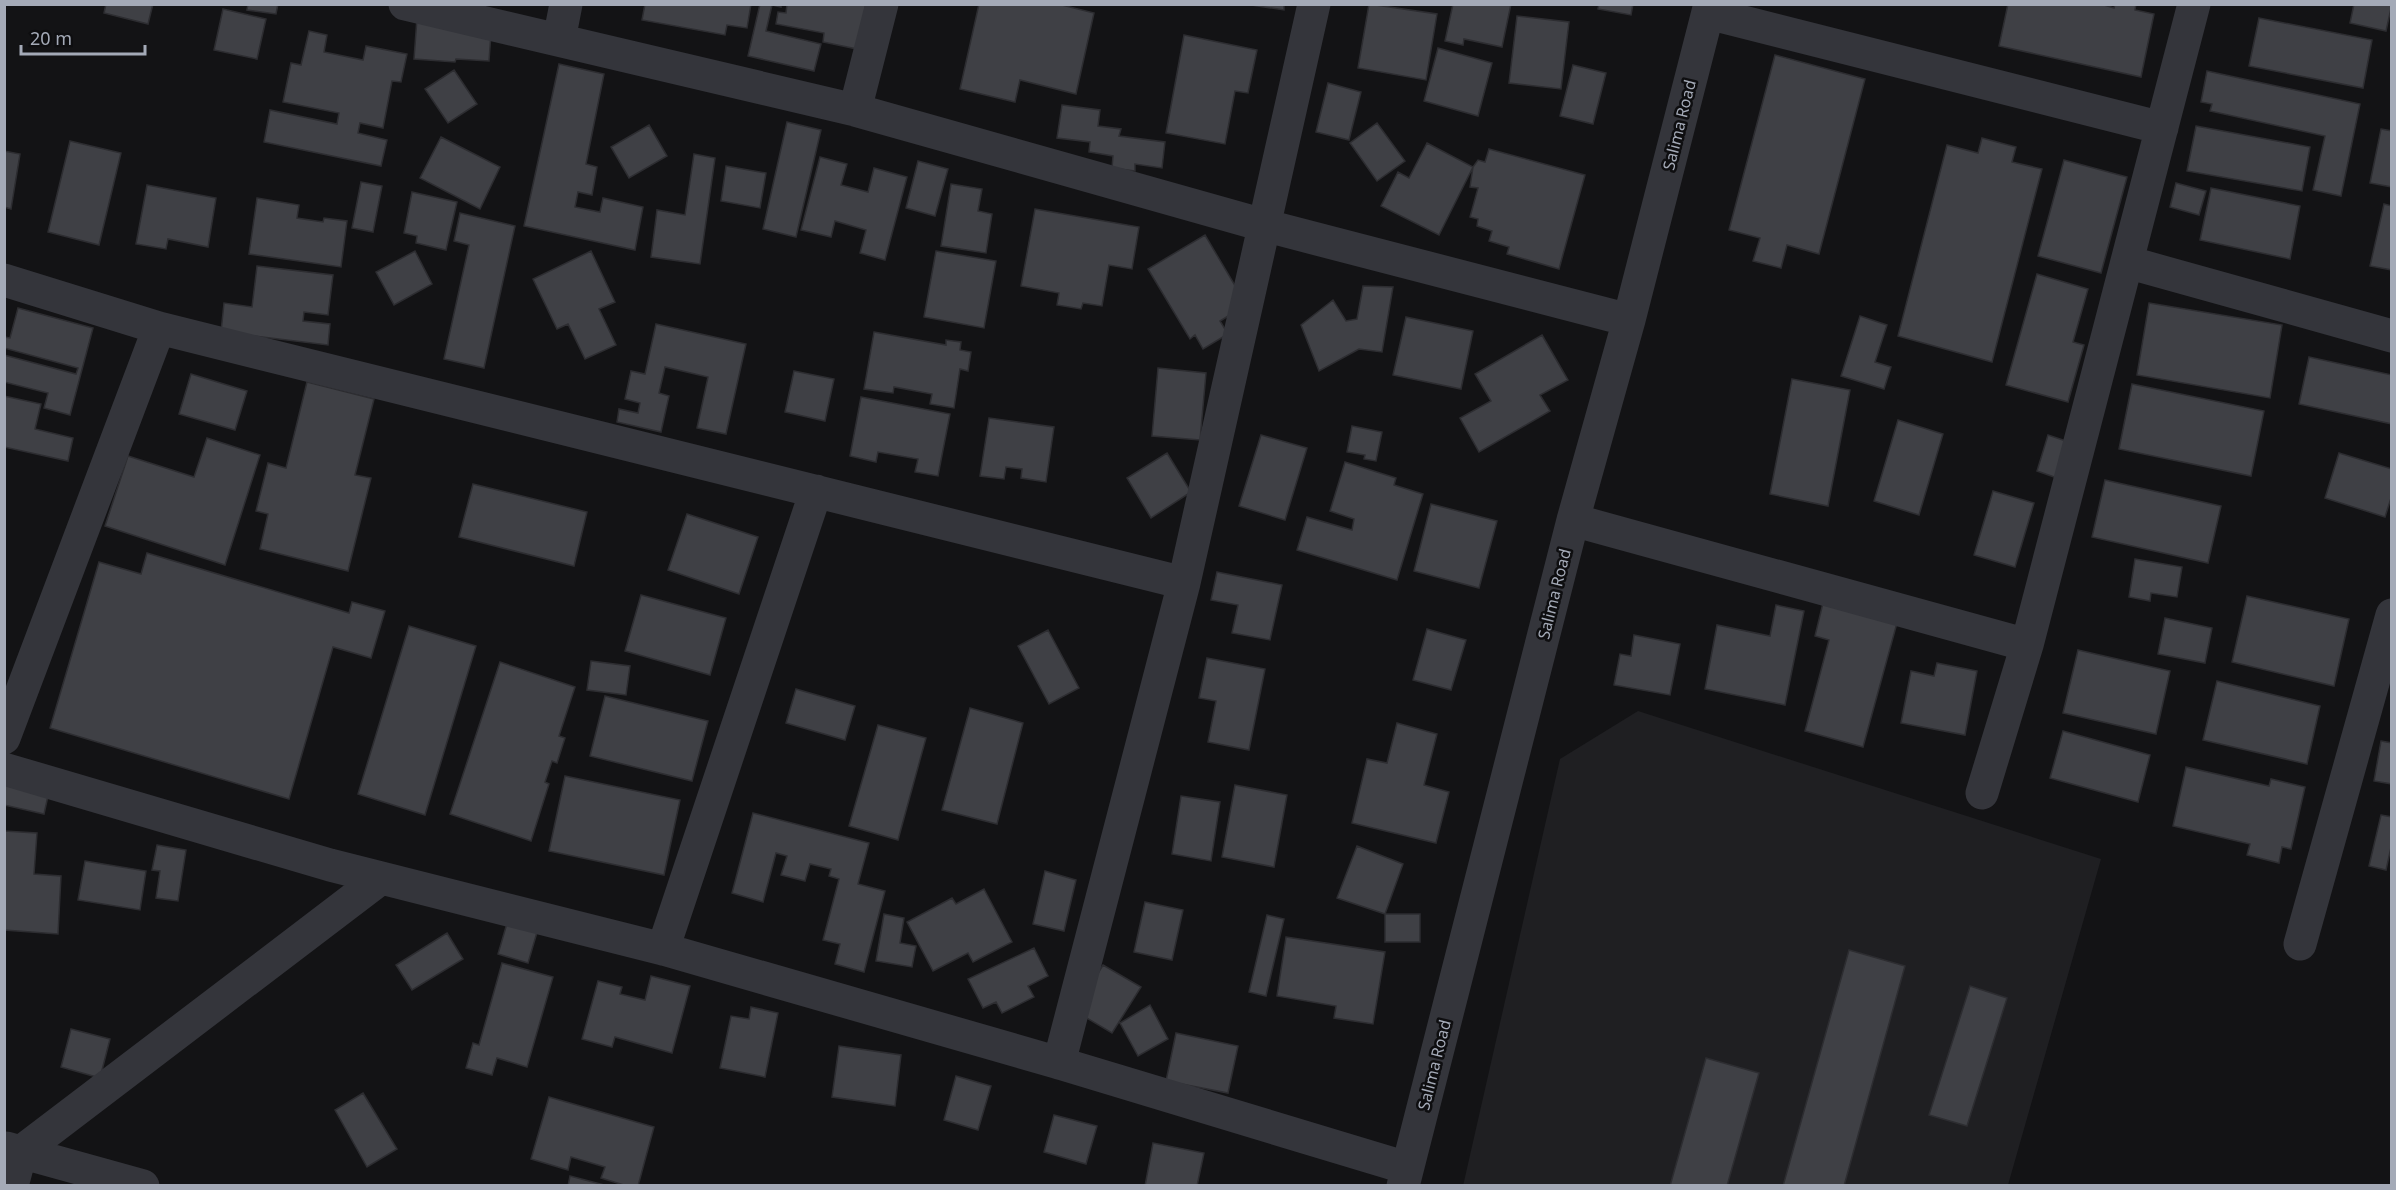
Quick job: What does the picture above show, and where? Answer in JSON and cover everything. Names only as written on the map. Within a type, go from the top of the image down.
[{"type":"street","points":[[405,4],[855,110],[1263,225],[1629,320]]},
{"type":"street","points":[[559,39],[566,4]]},
{"type":"street","points":[[855,110],[882,4]]},
{"type":"street","points":[[1059,1063],[1184,583],[1314,4]]},
{"type":"street","points":[[1982,793],[2027,645],[2194,4]]},
{"type":"street","points":[[1709,9],[2162,128]]},
{"type":"street","name":"Salima Road","points":[[1405,1177],[1573,520],[1629,320],[1709,9]]},
{"type":"street","points":[[2127,262],[2391,336]]},
{"type":"street","points":[[4,280],[159,328],[1184,583]]},
{"type":"street","points":[[4,738],[159,328]]},
{"type":"street","points":[[663,949],[816,491]]},
{"type":"street","points":[[1573,520],[2027,645]]},
{"type":"street","points":[[2300,944],[2391,615]]},
{"type":"street","points":[[4,769],[330,865],[663,949],[1059,1063],[1405,1177]]},
{"type":"street","points":[[13,1150],[381,878]]},
{"type":"street","points":[[12,1185],[13,1150]]},
{"type":"street","points":[[13,1150],[143,1185]]},
{"type":"shaded area","points":[[1638,711],[2101,859],[2008,1185],[1463,1186],[1560,759]]},
{"type":"building","points":[[106,4],[153,4],[148,24],[104,13]]},
{"type":"building","points":[[248,4],[278,4],[276,14],[247,10]]},
{"type":"building","points":[[645,4],[751,4],[747,28],[727,25],[725,35],[642,20]]},
{"type":"building","points":[[760,4],[781,4],[781,7],[772,5],[766,31],[821,44],[814,71],[748,56]]},
{"type":"building","points":[[787,4],[866,4],[857,49],[823,42],[824,33],[776,24],[778,12],[786,13]]},
{"type":"building","points":[[979,4],[1058,4],[1094,13],[1076,94],[1020,80],[1015,102],[960,89]]},
{"type":"building","points":[[1245,4],[1284,4],[1284,10]]},
{"type":"building","points":[[1369,4],[1437,14],[1426,80],[1358,68]]},
{"type":"building","points":[[1453,4],[1511,4],[1502,47],[1464,39],[1463,45],[1445,41]]},
{"type":"building","points":[[1599,4],[1633,4],[1631,15],[1598,9]]},
{"type":"building","points":[[2008,4],[2101,4],[2114,8],[2115,4],[2136,4],[2135,10],[2154,14],[2141,77],[1999,46]]},
{"type":"building","points":[[2354,4],[2392,4],[2386,31],[2350,23]]},
{"type":"building","points":[[223,9],[266,19],[257,59],[214,50]]},
{"type":"building","points":[[1517,16],[1569,22],[1561,89],[1509,83]]},
{"type":"building","points":[[417,18],[491,33],[489,61],[456,59],[455,62],[414,59]]},
{"type":"building","points":[[2259,18],[2372,40],[2363,88],[2249,66]]},
{"type":"building","points":[[309,31],[327,35],[324,52],[363,60],[366,46],[407,54],[401,82],[392,81],[383,128],[360,123],[358,133],[387,140],[381,166],[264,142],[270,110],[337,124],[339,113],[283,102],[291,63],[301,65]]},
{"type":"building","points":[[1184,35],[1257,50],[1248,93],[1235,91],[1225,144],[1166,133]]},
{"type":"building","points":[[1438,48],[1492,63],[1478,116],[1424,101]]},
{"type":"building","points":[[1775,55],[1865,79],[1819,254],[1787,245],[1781,268],[1753,261],[1760,238],[1729,230]]},
{"type":"building","points":[[559,64],[604,74],[586,164],[597,167],[592,195],[578,192],[575,207],[600,212],[603,198],[643,207],[635,250],[524,226]]},
{"type":"building","points":[[1573,65],[1606,73],[1593,124],[1560,116]]},
{"type":"building","points":[[454,70],[477,104],[448,123],[425,89]]},
{"type":"building","points":[[2207,71],[2360,104],[2341,196],[2313,190],[2325,136],[2210,111],[2212,104],[2201,102]]},
{"type":"building","points":[[1328,83],[1361,92],[1349,140],[1316,132]]},
{"type":"building","points":[[1062,105],[1100,110],[1098,126],[1121,129],[1119,136],[1165,142],[1162,168],[1135,164],[1135,171],[1112,168],[1113,156],[1089,152],[1090,142],[1057,138]]},
{"type":"building","points":[[787,122],[821,130],[796,237],[763,229]]},
{"type":"building","points":[[1377,123],[1405,161],[1377,181],[1350,143]]},
{"type":"building","points":[[649,125],[667,156],[629,178],[611,147]]},
{"type":"building","points":[[2196,126],[2310,147],[2302,191],[2187,171]]},
{"type":"building","points":[[2381,129],[2392,131],[2392,187],[2370,183]]},
{"type":"building","points":[[441,137],[500,167],[480,209],[420,178]]},
{"type":"building","points":[[1982,138],[2016,147],[2012,162],[2042,169],[1992,362],[1898,336],[1947,145],[1978,153]]},
{"type":"building","points":[[70,141],[121,153],[99,245],[48,232]]},
{"type":"building","points":[[1427,143],[1473,167],[1439,235],[1381,206],[1398,172],[1409,178]]},
{"type":"building","points":[[1489,149],[1585,175],[1559,269],[1507,254],[1509,247],[1489,241],[1492,231],[1477,226],[1478,219],[1470,217],[1478,188],[1470,187],[1473,167],[1478,160],[1485,162]]},
{"type":"building","points":[[4,151],[20,154],[11,209],[4,207]]},
{"type":"building","points":[[694,154],[715,158],[700,264],[651,257],[657,210],[685,215]]},
{"type":"building","points":[[820,157],[847,164],[841,185],[868,192],[874,168],[907,177],[885,260],[860,253],[866,230],[835,221],[831,237],[801,230]]},
{"type":"building","points":[[2064,160],[2127,177],[2101,273],[2038,256]]},
{"type":"building","points":[[918,161],[948,169],[935,216],[906,208]]},
{"type":"building","points":[[726,166],[766,173],[760,208],[721,201]]},
{"type":"building","points":[[361,182],[382,186],[373,232],[352,228]]},
{"type":"building","points":[[2176,183],[2206,191],[2199,215],[2170,207]]},
{"type":"building","points":[[951,184],[982,189],[978,211],[992,214],[986,253],[941,246]]},
{"type":"building","points":[[147,185],[216,198],[208,247],[168,239],[166,249],[136,244]]},
{"type":"building","points":[[2211,188],[2300,206],[2290,259],[2200,240]]},
{"type":"building","points":[[412,192],[457,202],[446,250],[416,243],[417,236],[404,233]]},
{"type":"building","points":[[257,198],[299,205],[297,218],[323,222],[324,218],[347,221],[341,267],[249,254]]},
{"type":"building","points":[[2384,204],[2392,206],[2392,270],[2370,266]]},
{"type":"building","points":[[1035,209],[1139,227],[1132,269],[1109,265],[1102,306],[1083,303],[1081,309],[1057,305],[1059,293],[1021,286]]},
{"type":"building","points":[[460,213],[515,226],[484,368],[444,359],[469,245],[454,241]]},
{"type":"building","points":[[1205,235],[1240,294],[1238,310],[1220,321],[1228,334],[1203,349],[1195,335],[1190,339],[1148,269]]},
{"type":"building","points":[[415,251],[432,284],[394,305],[376,272]]},
{"type":"building","points":[[591,251],[615,302],[599,309],[616,345],[585,359],[568,324],[557,329],[533,279]]},
{"type":"building","points":[[936,251],[996,261],[984,328],[924,317]]},
{"type":"building","points":[[257,266],[333,275],[328,315],[304,312],[303,321],[330,324],[328,345],[221,332],[224,303],[252,307]]},
{"type":"building","points":[[2037,274],[2088,289],[2073,342],[2084,345],[2068,402],[2006,385]]},
{"type":"building","points":[[1363,286],[1393,287],[1382,352],[1359,349],[1319,371],[1301,325],[1333,300],[1346,321],[1357,319]]},
{"type":"building","points":[[2149,303],[2282,325],[2270,398],[2137,375]]},
{"type":"building","points":[[18,308],[93,328],[70,415],[44,408],[48,393],[4,382],[4,355],[76,374],[78,368],[4,348],[4,337],[10,338]]},
{"type":"building","points":[[1860,316],[1887,325],[1875,362],[1891,367],[1884,389],[1841,376]]},
{"type":"building","points":[[1406,317],[1473,331],[1461,389],[1393,375]]},
{"type":"building","points":[[656,324],[746,344],[726,434],[697,428],[708,377],[665,367],[659,393],[669,396],[661,432],[617,422],[619,409],[638,413],[640,403],[625,399],[631,371],[645,374]]},
{"type":"building","points":[[874,332],[946,345],[946,340],[961,342],[960,350],[971,352],[968,371],[960,369],[954,408],[930,404],[932,394],[894,387],[893,393],[864,389]]},
{"type":"building","points":[[1542,335],[1568,380],[1540,395],[1550,411],[1479,452],[1460,418],[1491,401],[1475,374]]},
{"type":"building","points":[[2309,357],[2392,375],[2392,424],[2299,404]]},
{"type":"building","points":[[1158,368],[1206,373],[1200,440],[1152,436]]},
{"type":"building","points":[[794,371],[834,379],[825,421],[785,412]]},
{"type":"building","points":[[191,374],[247,391],[235,430],[179,414]]},
{"type":"building","points":[[1792,379],[1850,390],[1828,506],[1770,494]]},
{"type":"building","points":[[307,382],[374,399],[355,475],[371,478],[348,571],[260,549],[268,514],[256,511],[268,463],[286,468]]},
{"type":"building","points":[[2132,384],[2264,411],[2251,476],[2119,449]]},
{"type":"building","points":[[4,396],[41,404],[35,429],[73,438],[68,461],[4,447]]},
{"type":"building","points":[[861,397],[950,414],[938,476],[915,472],[918,459],[878,452],[876,462],[850,456]]},
{"type":"building","points":[[989,418],[1054,427],[1046,482],[1021,478],[1022,469],[1006,467],[1004,479],[980,476]]},
{"type":"building","points":[[1898,420],[1943,434],[1919,515],[1874,501]]},
{"type":"building","points":[[1352,426],[1382,432],[1376,461],[1364,459],[1365,455],[1347,452]]},
{"type":"building","points":[[1261,435],[1307,448],[1285,520],[1239,506]]},
{"type":"building","points":[[2048,435],[2069,442],[2057,478],[2037,471]]},
{"type":"building","points":[[207,438],[260,455],[225,565],[105,526],[128,456],[194,477]]},
{"type":"building","points":[[1167,453],[1191,492],[1151,518],[1127,478]]},
{"type":"building","points":[[2339,453],[2392,469],[2392,495],[2385,517],[2325,498]]},
{"type":"building","points":[[1345,462],[1396,478],[1394,485],[1423,494],[1397,580],[1297,550],[1307,517],[1352,530],[1354,519],[1330,511]]},
{"type":"building","points":[[2105,480],[2221,506],[2208,563],[2092,537]]},
{"type":"building","points":[[473,484],[587,512],[574,566],[459,537]]},
{"type":"building","points":[[1993,491],[2034,503],[2015,567],[1974,555]]},
{"type":"building","points":[[1431,504],[1497,521],[1479,588],[1414,571]]},
{"type":"building","points":[[687,514],[758,537],[739,594],[668,570]]},
{"type":"building","points":[[147,553],[349,613],[352,602],[385,611],[371,658],[333,647],[289,799],[50,728],[99,562],[141,574]]},
{"type":"building","points":[[2135,559],[2182,567],[2177,597],[2151,593],[2150,601],[2129,597]]},
{"type":"building","points":[[1217,572],[1282,585],[1270,640],[1232,633],[1238,605],[1211,600]]},
{"type":"building","points":[[641,595],[726,618],[710,675],[625,651]]},
{"type":"building","points":[[2247,596],[2349,619],[2334,686],[2232,662]]},
{"type":"building","points":[[1823,603],[1897,623],[1863,747],[1805,731],[1829,640],[1815,636]]},
{"type":"building","points":[[1776,605],[1804,611],[1785,705],[1705,689],[1717,625],[1770,636]]},
{"type":"building","points":[[2165,618],[2212,628],[2205,663],[2158,654]]},
{"type":"building","points":[[409,626],[476,646],[425,815],[358,794]]},
{"type":"building","points":[[1427,629],[1466,640],[1451,690],[1413,680]]},
{"type":"building","points":[[1048,630],[1079,688],[1049,704],[1018,646]]},
{"type":"building","points":[[1634,635],[1680,644],[1670,695],[1614,685],[1620,654],[1631,656]]},
{"type":"building","points":[[2078,650],[2170,671],[2156,734],[2063,713]]},
{"type":"building","points":[[1207,658],[1265,669],[1249,750],[1208,742],[1216,701],[1199,698]]},
{"type":"building","points":[[591,661],[630,666],[626,695],[587,690]]},
{"type":"building","points":[[500,662],[575,687],[559,736],[565,738],[557,763],[552,761],[545,782],[549,784],[531,841],[450,814]]},
{"type":"building","points":[[1937,663],[1977,671],[1965,735],[1901,723],[1911,671],[1934,676]]},
{"type":"building","points":[[2217,681],[2320,706],[2307,764],[2203,740]]},
{"type":"building","points":[[796,689],[855,706],[845,740],[786,723]]},
{"type":"building","points":[[605,696],[708,721],[692,781],[590,756]]},
{"type":"building","points":[[970,708],[1023,723],[997,824],[942,810]]},
{"type":"building","points":[[1397,723],[1437,734],[1424,785],[1449,792],[1436,843],[1352,823],[1367,759],[1387,763]]},
{"type":"building","points":[[878,725],[926,738],[898,840],[849,826]]},
{"type":"building","points":[[2063,731],[2150,755],[2138,802],[2050,778]]},
{"type":"building","points":[[2381,741],[2392,743],[2392,784],[2374,781]]},
{"type":"building","points":[[2186,767],[2269,786],[2271,779],[2305,787],[2291,849],[2282,847],[2279,863],[2247,855],[2250,844],[2173,826]]},
{"type":"building","points":[[565,776],[680,800],[664,875],[549,851]]},
{"type":"building","points":[[4,777],[50,787],[44,814],[4,805]]},
{"type":"building","points":[[1235,785],[1287,795],[1274,867],[1222,857]]},
{"type":"building","points":[[1181,796],[1220,802],[1211,861],[1172,854]]},
{"type":"building","points":[[753,813],[869,843],[858,884],[885,891],[864,972],[835,964],[840,944],[823,940],[839,879],[829,876],[831,869],[810,864],[805,881],[781,875],[787,856],[776,853],[763,902],[732,893]]},
{"type":"building","points":[[2381,815],[2392,817],[2392,843],[2386,870],[2369,866]]},
{"type":"building","points":[[4,831],[37,833],[34,874],[61,876],[58,934],[4,930]]},
{"type":"building","points":[[157,845],[186,850],[178,901],[156,898],[160,871],[152,870]]},
{"type":"building","points":[[1357,846],[1403,864],[1385,914],[1337,898]]},
{"type":"building","points":[[85,861],[146,871],[140,910],[78,900]]},
{"type":"building","points":[[1045,871],[1076,880],[1064,931],[1033,924]]},
{"type":"building","points":[[984,889],[1012,942],[973,962],[968,953],[933,971],[907,922],[952,898],[956,904]]},
{"type":"building","points":[[1145,902],[1183,910],[1172,960],[1134,952]]},
{"type":"building","points":[[884,914],[904,918],[900,943],[916,946],[912,967],[876,961]]},
{"type":"building","points":[[1385,914],[1420,914],[1420,942],[1385,942]]},
{"type":"building","points":[[1267,915],[1284,919],[1266,996],[1249,992]]},
{"type":"building","points":[[508,920],[538,929],[528,963],[498,954]]},
{"type":"building","points":[[447,933],[463,959],[412,990],[396,965]]},
{"type":"building","points":[[1286,937],[1385,952],[1373,1024],[1334,1018],[1336,1006],[1277,996]]},
{"type":"building","points":[[1034,948],[1048,976],[1028,986],[1034,997],[1002,1013],[996,1002],[983,1008],[968,979]]},
{"type":"building","points":[[1849,950],[1905,966],[1844,1186],[1783,1186]]},
{"type":"building","points":[[502,963],[553,977],[527,1067],[497,1058],[492,1075],[466,1068],[473,1043],[479,1045]]},
{"type":"building","points":[[1103,965],[1141,987],[1112,1033],[1075,1011]]},
{"type":"building","points":[[651,976],[690,986],[672,1053],[615,1037],[612,1047],[582,1039],[598,981],[622,987],[620,994],[645,1000]]},
{"type":"building","points":[[1970,986],[2007,998],[1967,1126],[1929,1115]]},
{"type":"building","points":[[1150,1005],[1168,1039],[1138,1056],[1120,1023]]},
{"type":"building","points":[[751,1007],[778,1013],[765,1077],[720,1068],[731,1016],[749,1019]]},
{"type":"building","points":[[71,1029],[110,1039],[100,1078],[61,1067]]},
{"type":"building","points":[[1176,1033],[1238,1046],[1228,1093],[1166,1081]]},
{"type":"building","points":[[839,1046],[901,1055],[895,1106],[832,1097]]},
{"type":"building","points":[[1706,1058],[1759,1073],[1727,1186],[1670,1186]]},
{"type":"building","points":[[956,1076],[991,1086],[978,1130],[944,1120]]},
{"type":"building","points":[[363,1093],[397,1149],[367,1167],[335,1110]]},
{"type":"building","points":[[549,1097],[654,1127],[638,1186],[627,1186],[601,1178],[605,1167],[571,1157],[568,1170],[531,1159]]},
{"type":"building","points":[[1054,1115],[1097,1126],[1086,1164],[1044,1152]]},
{"type":"building","points":[[1153,1143],[1204,1153],[1197,1186],[1145,1186]]},
{"type":"building","points":[[570,1176],[608,1186],[568,1186]]}]
